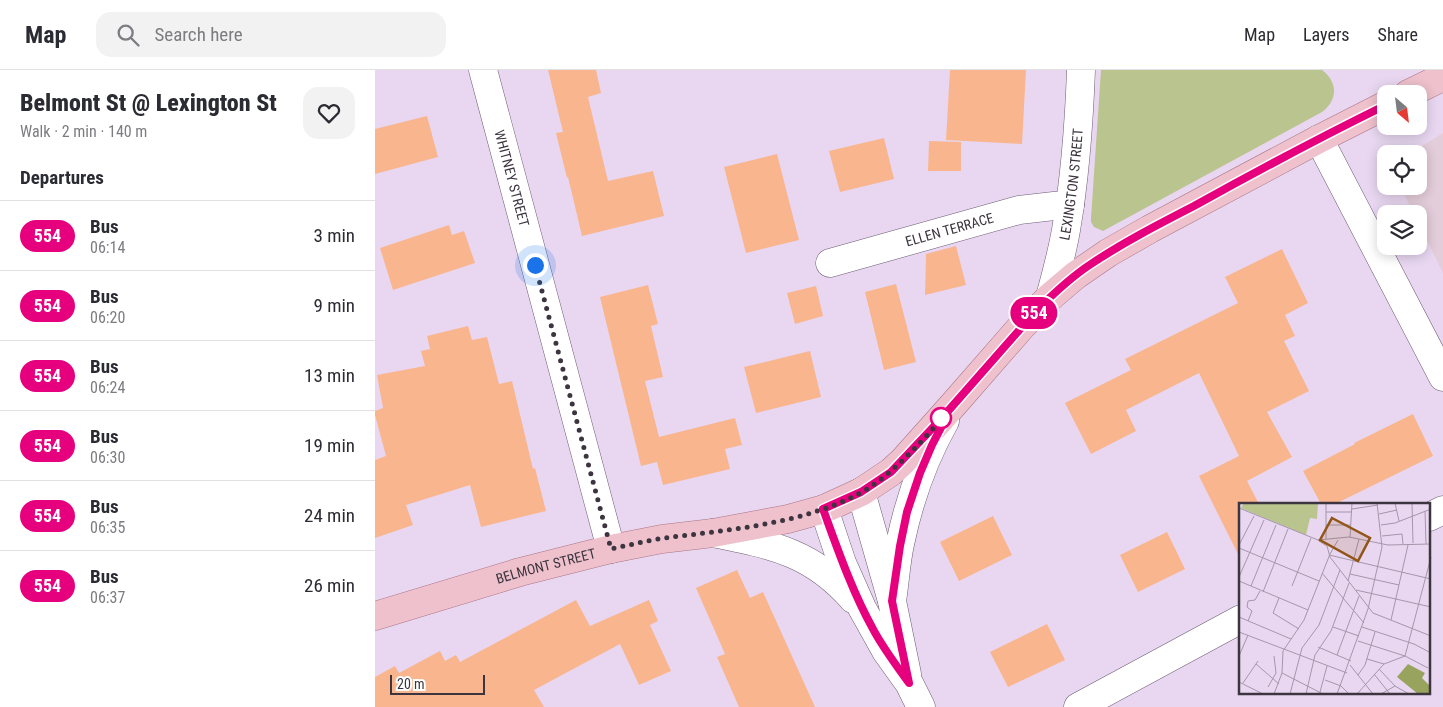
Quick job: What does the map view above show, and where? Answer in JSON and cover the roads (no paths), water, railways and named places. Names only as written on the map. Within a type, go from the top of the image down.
[{"type":"main road","points":[[1427,85],[1443,77]]},
{"type":"main road","name":"BELMONT STREET","points":[[375,616],[520,572],[611,549],[661,539],[713,533],[788,519],[823,509],[861,492],[878,482],[897,466],[1022,326],[1075,275],[1108,253],[1151,229],[1377,110]]},
{"type":"street","name":"WHITNEY STREET","points":[[483,70],[611,549]]},
{"type":"street","name":"LEXINGTON STREET","points":[[1050,297],[1062,251],[1070,205],[1081,70]]},
{"type":"street","points":[[1319,139],[1443,378]]},
{"type":"street","name":"ELLEN TERRACE","points":[[830,263],[1019,210],[1070,205]]},
{"type":"street","points":[[892,601],[907,512],[932,445],[953,405]]},
{"type":"street","points":[[861,492],[892,601],[909,683]]},
{"type":"street","points":[[823,509],[842,562],[862,608],[886,651],[909,683],[921,707]]},
{"type":"street","points":[[1431,516],[1443,510]]},
{"type":"street","points":[[713,533],[786,550],[804,558],[835,580],[862,608]]},
{"type":"street","points":[[1077,707],[1239,620]]}]
